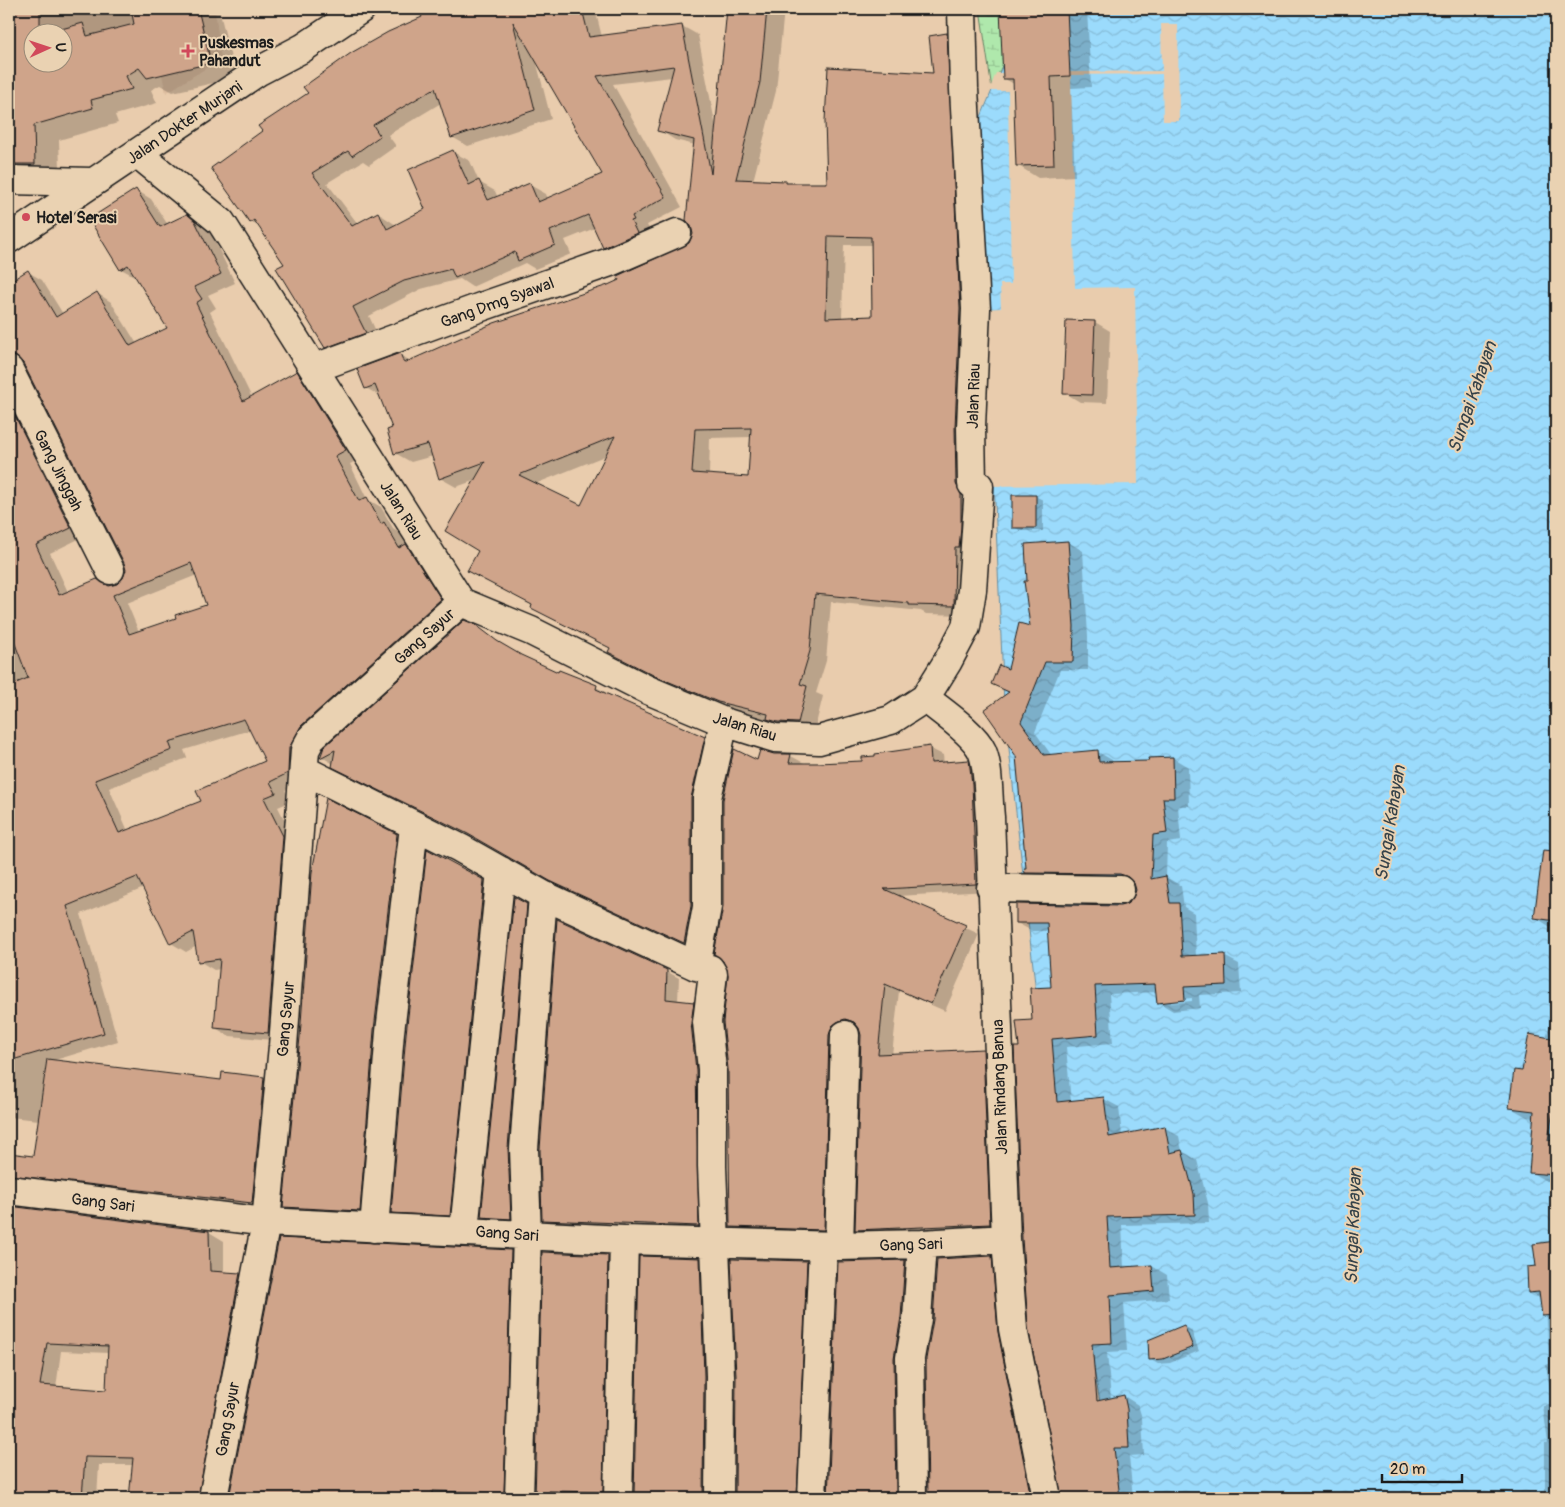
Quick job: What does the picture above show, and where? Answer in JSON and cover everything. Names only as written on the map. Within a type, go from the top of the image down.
[{"type":"street","name":"Jalan Dokter Murjani","points":[[9,239],[91,182],[138,154],[259,71],[303,48],[361,9]]},
{"type":"street","name":"Jalan Riau","points":[[138,154],[221,222],[315,368],[461,602],[531,631],[648,690],[724,722],[774,738],[820,740],[891,720],[925,698],[966,627],[972,590],[979,486],[972,484],[976,309],[964,89],[962,9]]},
{"type":"street","points":[[9,180],[91,182]]},
{"type":"street","name":"Gang Dmg Syawal","points":[[315,368],[481,306],[610,262],[677,233]]},
{"type":"street","name":"Gang Jinggah","points":[[9,370],[110,570]]},
{"type":"street","name":"Gang Sayur","points":[[213,1498],[266,1222],[283,1046],[305,750],[312,737],[461,602]]},
{"type":"street","name":"Jalan Rindang Banua","points":[[925,698],[972,737],[982,751],[990,817],[991,888],[1006,1239],[1013,1329],[1047,1498]]},
{"type":"street","points":[[696,966],[707,907],[707,798],[724,722]]},
{"type":"street","points":[[304,770],[414,827],[460,848],[543,894],[696,966],[710,969],[713,974],[707,1022],[712,1069],[711,1116],[720,1376],[719,1498]]},
{"type":"street","points":[[374,1228],[390,1032],[414,827]]},
{"type":"street","points":[[464,1230],[500,871]]},
{"type":"street","points":[[991,888],[1120,890]]},
{"type":"street","points":[[519,1498],[527,1235],[524,1149],[543,894]]},
{"type":"street","points":[[812,1498],[845,1035]]},
{"type":"street","name":"Gang Sari","points":[[9,1190],[266,1222],[374,1228],[464,1230],[716,1244],[831,1246],[922,1244],[1006,1239]]},
{"type":"street","points":[[618,1498],[624,1240]]},
{"type":"street","points":[[912,1498],[910,1358],[917,1319],[922,1244]]},
{"type":"shaded area","name":"Puskesmas Pahandut","points":[[33,9],[215,9],[221,59],[166,93],[149,19],[72,40],[72,22],[34,22]]},
{"type":"green space","points":[[980,9],[1026,9],[992,89]]},
{"type":"water","name":"Sungai Kahayan","points":[[1026,9],[1556,9],[1556,1498],[1118,1498],[1054,1156],[1004,703],[978,124]]},
{"type":"pier","points":[[1161,24],[1178,24],[1179,121],[1163,121],[1162,74],[1071,75],[1075,288],[1135,287],[1138,484],[992,486],[984,309],[1001,308],[1000,284],[1011,284],[1008,91],[989,91],[996,73],[1162,71]]},
{"type":"building","points":[[9,9],[40,9],[40,22],[22,22],[22,72],[72,72],[72,26],[83,23],[87,36],[134,24],[131,9],[198,9],[211,63],[147,78],[139,68],[126,76],[132,89],[91,100],[93,108],[34,125],[35,164],[9,164]]},
{"type":"building","points":[[418,9],[582,9],[589,37],[682,25],[711,174],[727,9],[767,9],[760,82],[736,179],[786,181],[786,183],[827,183],[825,121],[828,67],[933,73],[929,36],[947,33],[960,309],[955,427],[956,484],[961,494],[961,528],[959,547],[955,547],[954,606],[909,605],[909,603],[815,594],[810,651],[800,684],[807,686],[798,723],[778,722],[767,719],[768,714],[718,702],[655,676],[608,652],[610,648],[531,608],[532,605],[467,571],[478,551],[445,531],[485,462],[439,479],[428,444],[394,454],[387,430],[392,428],[375,385],[365,389],[357,369],[400,353],[404,363],[494,323],[608,285],[619,280],[617,276],[689,243],[693,234],[691,226],[686,220],[694,140],[657,131],[674,66],[597,76],[666,197],[632,216],[634,220],[631,221],[637,233],[603,248],[588,215],[550,231],[555,245],[518,261],[515,252],[455,278],[451,269],[404,281],[353,307],[366,333],[325,348],[276,268],[284,264],[254,220],[250,223],[211,168],[262,131],[258,126],[308,93],[303,87],[351,53],[388,32],[422,17]],"holes":[[[513,22],[602,174],[538,202],[530,183],[488,200],[479,180],[469,185],[453,150],[408,170],[425,209],[387,229],[378,212],[352,226],[312,173],[348,151],[352,156],[380,136],[373,125],[435,88],[451,138],[535,110]],[[828,236],[871,237],[872,316],[826,318]],[[751,428],[748,477],[692,473],[695,429]],[[615,436],[581,505],[519,475]]]},
{"type":"building","points":[[1000,9],[1067,9],[1070,76],[1051,77],[1054,165],[1016,166],[1013,79],[1003,79]]},
{"type":"building","points":[[136,189],[160,227],[187,214],[195,221],[221,274],[194,287],[202,299],[196,303],[243,401],[297,371],[346,450],[335,456],[359,501],[367,497],[381,524],[384,522],[399,548],[406,544],[441,599],[301,726],[289,748],[288,773],[270,782],[276,793],[264,798],[283,836],[268,1033],[214,1028],[220,959],[198,962],[193,932],[170,944],[137,877],[67,906],[104,1033],[9,1061],[9,686],[28,678],[9,628],[9,404],[71,528],[36,545],[59,595],[97,579],[109,586],[117,584],[123,578],[126,570],[23,363],[17,357],[9,355],[9,282],[28,270],[56,317],[97,292],[130,346],[167,328],[128,265],[120,270],[89,219]],"holes":[[[191,563],[206,605],[175,615],[176,618],[129,634],[113,595]],[[244,719],[265,761],[196,791],[201,801],[119,833],[95,780],[172,750],[169,742]]]},
{"type":"building","points":[[1066,320],[1095,321],[1092,395],[1063,394]]},
{"type":"building","points":[[1012,495],[1036,495],[1036,528],[1012,528]]},
{"type":"building","points":[[1068,541],[1074,626],[1073,662],[1045,662],[1021,722],[1044,755],[1098,750],[1099,762],[1149,761],[1148,758],[1173,757],[1174,798],[1163,798],[1167,833],[1153,835],[1151,879],[1166,876],[1170,903],[1179,903],[1182,956],[1225,954],[1226,985],[1184,987],[1185,1000],[1157,1003],[1155,984],[1095,986],[1098,1035],[1052,1039],[1057,1102],[1104,1097],[1109,1137],[1165,1126],[1170,1153],[1182,1150],[1194,1194],[1195,1215],[1107,1217],[1110,1268],[1152,1265],[1154,1291],[1110,1295],[1112,1343],[1092,1344],[1097,1401],[1124,1395],[1127,1409],[1129,1448],[1114,1448],[1120,1498],[1062,1498],[1028,1327],[1022,1238],[1014,1047],[1019,1047],[1016,1021],[1032,1020],[1030,988],[1051,987],[1047,923],[1016,923],[1016,904],[1120,906],[1127,904],[1133,898],[1136,890],[1134,883],[1128,877],[1120,874],[1025,873],[1016,756],[984,710],[1009,692],[991,684],[999,665],[1008,669],[1019,623],[1030,626],[1024,581],[1027,581],[1025,544]]},
{"type":"building","points":[[464,620],[476,625],[497,641],[521,655],[558,672],[559,670],[597,685],[596,689],[705,737],[691,798],[691,906],[684,943],[550,881],[468,834],[332,767],[335,750],[320,758],[324,747]]},
{"type":"building","points":[[930,746],[931,763],[969,760],[972,784],[976,884],[884,889],[966,925],[931,1004],[885,984],[878,1054],[983,1049],[990,1224],[855,1230],[861,1035],[859,1028],[854,1022],[845,1019],[832,1026],[829,1035],[824,1230],[730,1227],[728,1069],[723,1022],[728,975],[723,961],[714,954],[723,907],[723,800],[734,749],[757,760],[760,750],[774,754],[791,754],[789,763],[818,763],[862,761],[862,757],[875,756],[875,754]]},
{"type":"building","points":[[326,798],[397,834],[374,1030],[360,1211],[283,1207],[300,1037],[312,872]]},
{"type":"building","points":[[427,849],[484,880],[450,1216],[391,1213],[406,1034]]},
{"type":"building","points":[[1543,850],[1556,851],[1556,921],[1534,918]]},
{"type":"building","points":[[514,897],[527,904],[508,1148],[511,1219],[481,1217]]},
{"type":"building","points":[[557,919],[667,970],[666,999],[694,1002],[691,1023],[696,1070],[699,1226],[542,1220],[540,1149]]},
{"type":"building","points":[[1529,1034],[1556,1039],[1556,1094],[1548,1140],[1556,1141],[1556,1175],[1529,1173],[1534,1111],[1509,1108],[1514,1070],[1522,1071]]},
{"type":"building","points":[[47,1059],[221,1080],[222,1072],[264,1077],[252,1203],[9,1175],[9,1153],[33,1156]]},
{"type":"building","points":[[9,1206],[209,1231],[210,1271],[240,1273],[198,1498],[129,1498],[133,1458],[85,1457],[82,1498],[9,1498]],"holes":[[[47,1343],[108,1346],[106,1390],[40,1385]]]},
{"type":"building","points":[[279,1238],[511,1250],[504,1493],[432,1491],[432,1498],[229,1498]]},
{"type":"building","points":[[1556,1241],[1556,1315],[1542,1316],[1539,1292],[1528,1293],[1527,1267],[1536,1266],[1533,1244]]},
{"type":"building","points":[[542,1252],[608,1255],[603,1492],[549,1491],[549,1498],[535,1498]]},
{"type":"building","points":[[639,1256],[700,1258],[704,1376],[703,1498],[634,1497]]},
{"type":"building","points":[[992,1256],[998,1332],[1031,1498],[928,1498],[926,1359],[933,1320],[937,1259]]},
{"type":"building","points":[[731,1259],[807,1261],[797,1498],[735,1498],[736,1376]]},
{"type":"building","points":[[905,1260],[901,1317],[894,1358],[896,1498],[828,1498],[838,1262]]},
{"type":"building","points":[[1184,1325],[1193,1347],[1163,1359],[1149,1360],[1148,1340]]},
{"type":"place","name":"Puskesmas Pahandut","points":[[188,51]]},
{"type":"place","name":"Hotel Serasi","points":[[26,217]]}]
